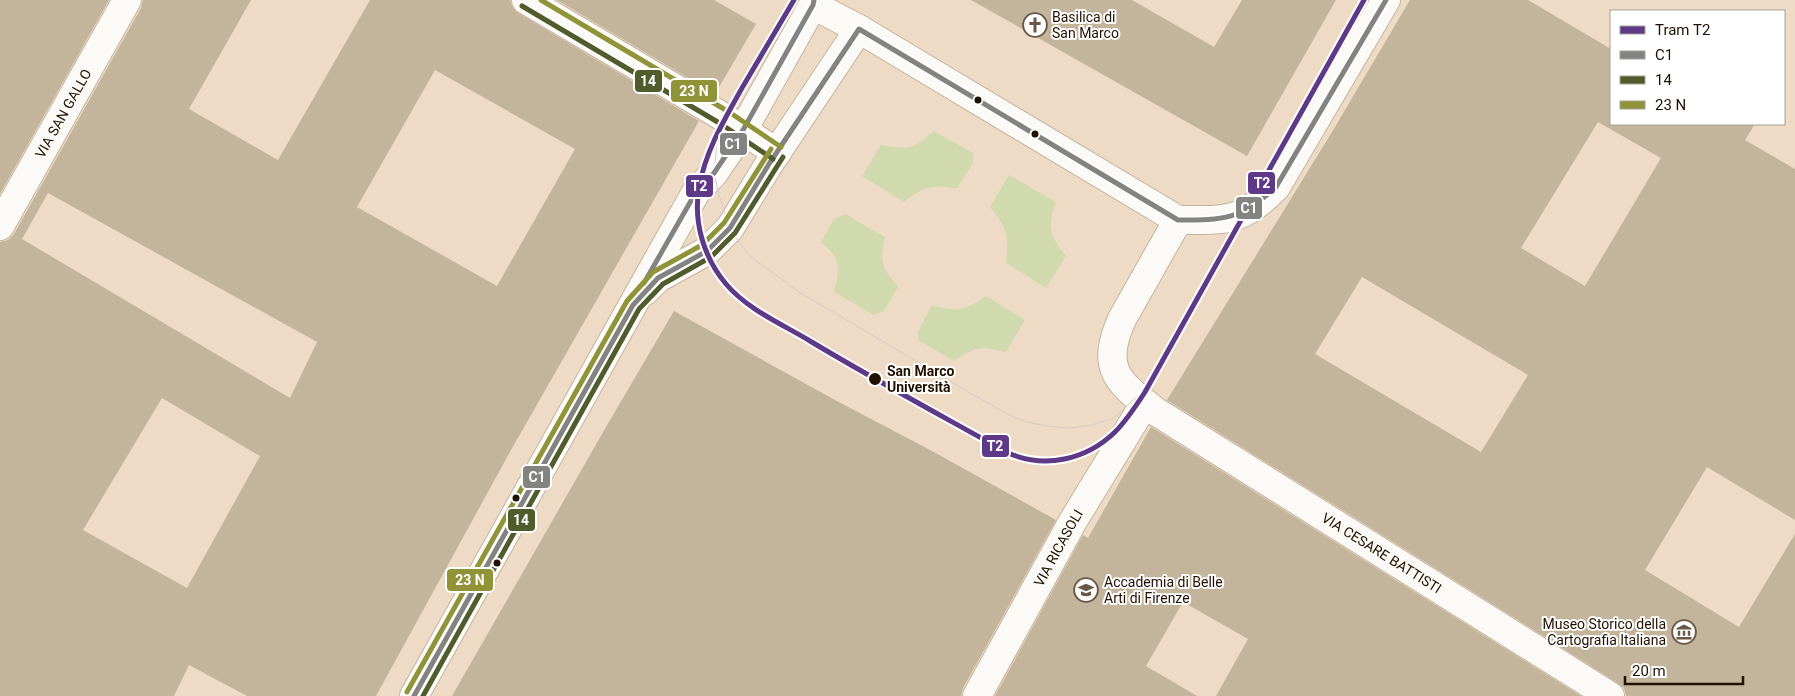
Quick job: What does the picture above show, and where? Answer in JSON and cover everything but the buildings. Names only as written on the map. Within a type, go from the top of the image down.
[{"type":"street","name":"VIA SAN GALLO","points":[[0,226],[126,0]]},
{"type":"street","points":[[526,0],[709,109],[777,152]]},
{"type":"street","points":[[414,696],[696,192],[714,173],[743,130],[814,2],[1178,220],[1217,220],[1237,217],[1260,204],[1276,186],[1386,0]]},
{"type":"street","points":[[632,305],[658,278],[701,254],[730,228],[777,152],[859,29]]},
{"type":"street","name":"VIA CESARE BATTISTI","points":[[1178,220],[1122,318],[1114,342],[1113,362],[1119,379],[1126,389],[1150,407],[1610,696]]},
{"type":"street","name":"VIA RICASOLI","points":[[977,696],[1073,521],[1150,407]]},
{"type":"green space","points":[[934,131],[973,153],[973,163],[957,188],[929,188],[917,192],[904,202],[862,176],[881,145],[898,148],[909,147],[920,142]]},
{"type":"green space","points":[[1009,175],[1056,202],[1051,218],[1051,230],[1056,242],[1066,256],[1046,288],[1006,263],[1006,233],[1001,221],[990,207]]},
{"type":"green space","points":[[845,214],[885,237],[882,253],[883,264],[898,287],[884,311],[874,315],[834,292],[838,264],[833,254],[821,242],[834,219]]},
{"type":"green space","points":[[986,296],[1025,320],[1006,352],[984,348],[978,349],[967,352],[954,361],[918,340],[918,331],[932,305],[948,309],[960,309],[972,305]]},
{"type":"tram line","name":"T2","points":[[794,0],[716,136],[702,175],[698,201],[699,226],[706,251],[718,274],[735,293],[755,309],[884,384],[1008,453],[1022,458],[1050,461],[1078,455],[1104,442],[1135,408],[1364,0]]},
{"type":"tram line","points":[[724,120],[717,143],[714,173],[731,232],[750,256],[799,292],[977,397],[1026,422],[1070,428],[1092,425],[1114,418],[1150,384]]},
{"type":"transit line","points":[[541,0],[729,112],[781,147]]},
{"type":"transit line","name":"C1","points":[[644,283],[696,192],[714,173],[743,130],[813,5],[814,0]]},
{"type":"transit line","name":"C1","points":[[414,696],[633,305],[658,278],[707,251],[730,228],[769,164],[859,29],[1178,220],[1208,219],[1231,216],[1242,212],[1264,198],[1276,187],[1386,0]]},
{"type":"transit line","name":"14","points":[[522,6],[721,124],[773,159]]},
{"type":"transit line","points":[[407,692],[627,301],[653,272],[702,245],[724,223],[771,149]]},
{"type":"transit line","name":"14","points":[[423,696],[639,309],[663,284],[711,257],[735,233],[783,157]]},
{"type":"place","name":"Basilica di San Marco","points":[[1035,25]]},
{"type":"place","name":"San Marco Università","points":[[875,379]]},
{"type":"place","name":"Accademia di Belle Arti di Firenze","points":[[1086,590]]},
{"type":"place","name":"Museo Storico della Cartografia Italiana","points":[[1684,632]]}]
